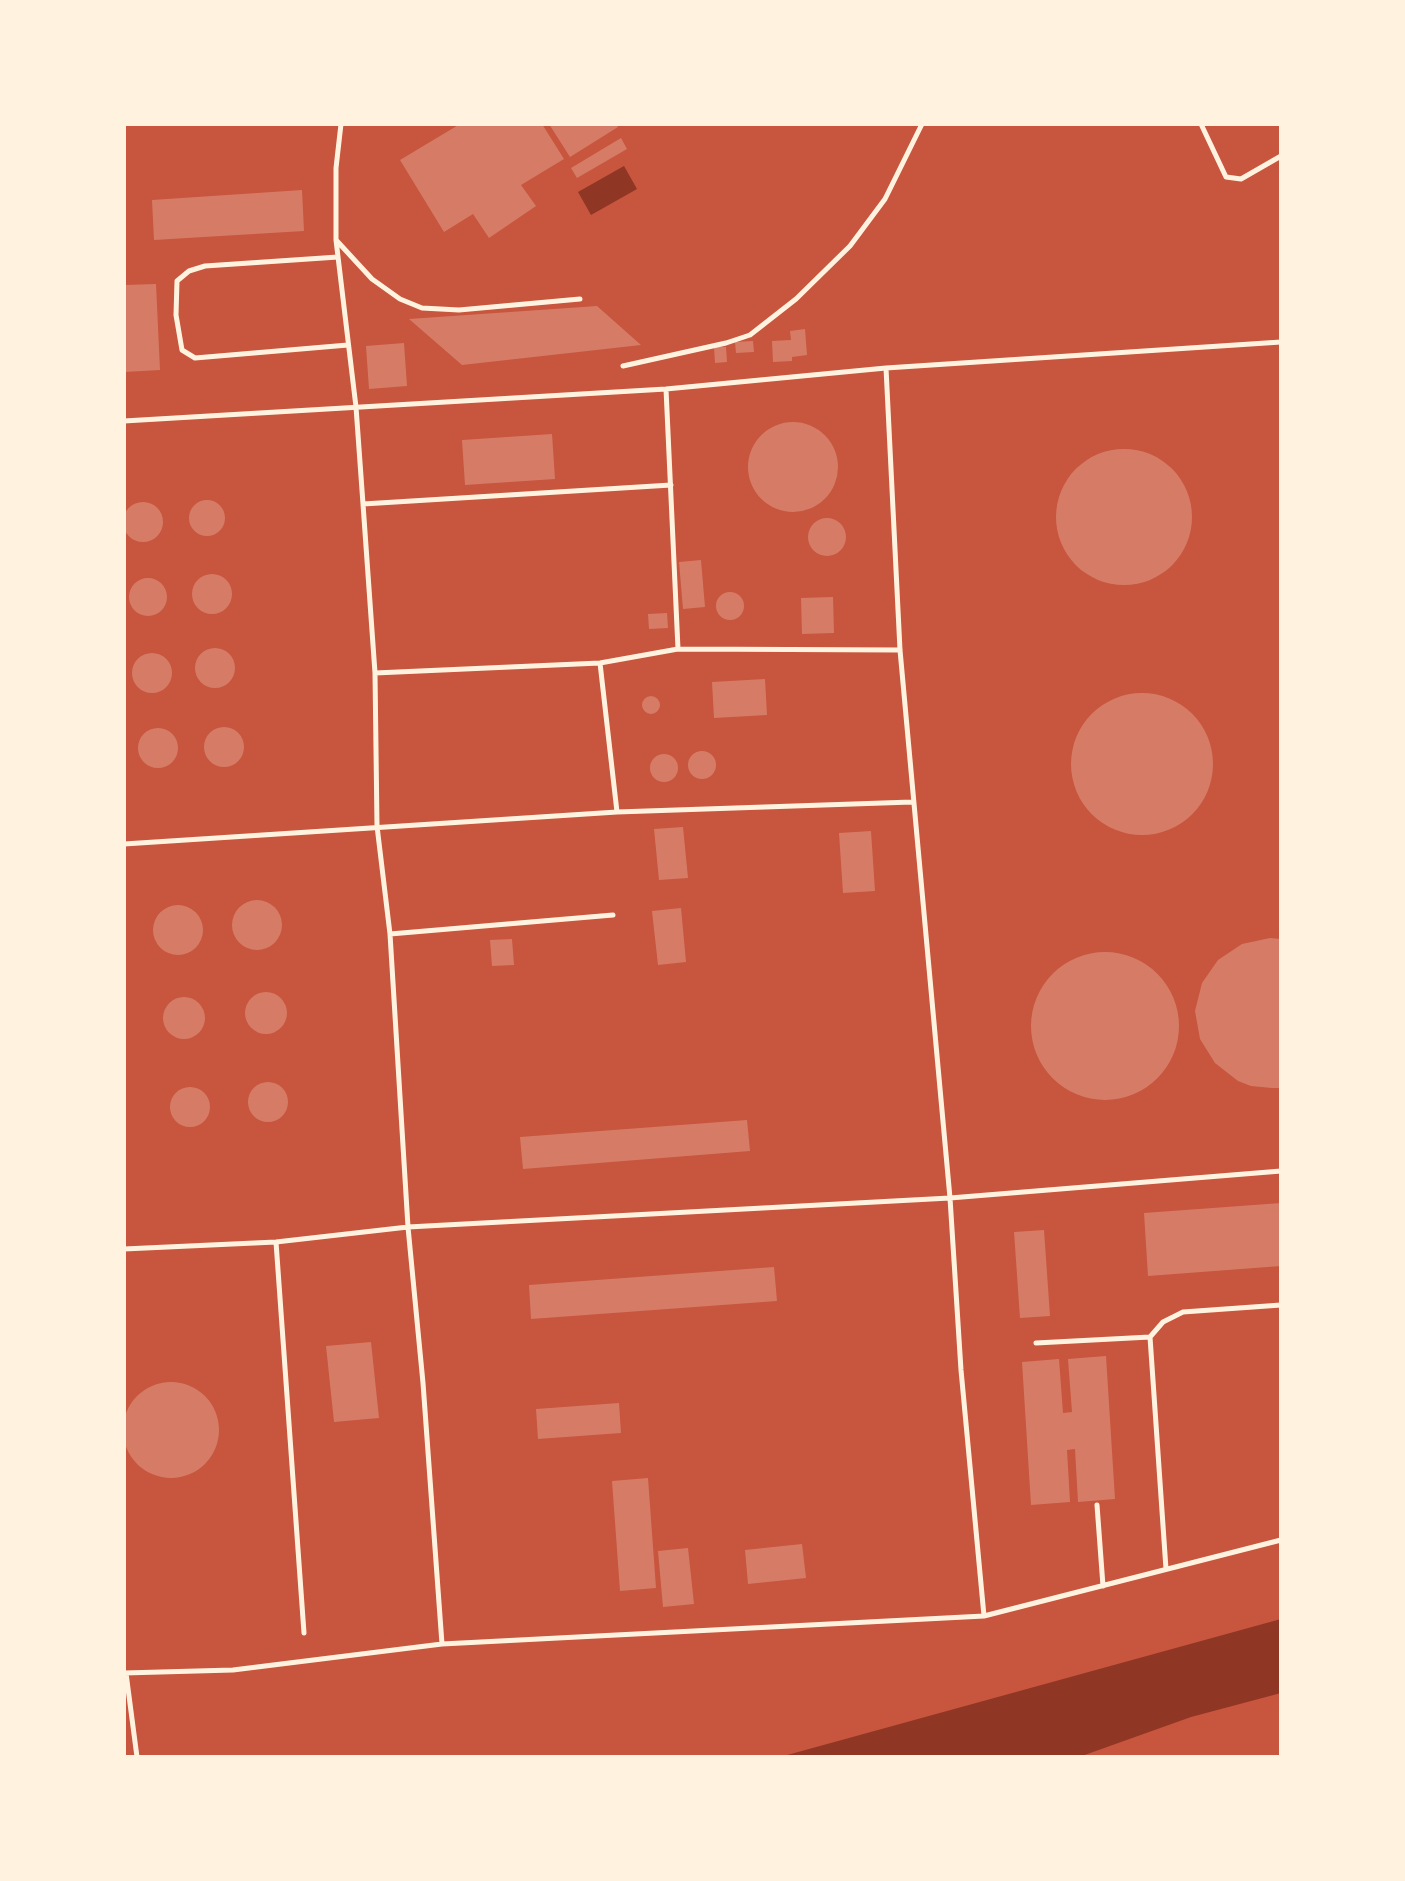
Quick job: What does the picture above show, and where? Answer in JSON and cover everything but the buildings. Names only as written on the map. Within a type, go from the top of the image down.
[{"type":"lane","points":[[341,124],[336,168],[336,240],[356,407],[375,673],[377,826],[390,934],[408,1227],[442,1644]]},
{"type":"lane","points":[[623,366],[750,335],[796,299],[850,246],[885,199],[922,124]]},
{"type":"lane","points":[[1201,124],[1226,177],[1241,179],[1281,156]]},
{"type":"lane","points":[[336,240],[372,279],[400,299],[422,308],[459,310],[580,299]]},
{"type":"lane","points":[[338,257],[205,266],[189,271],[177,281],[176,315],[182,350],[195,358],[348,345]]},
{"type":"lane","points":[[124,421],[666,389],[886,368],[1281,342]]},
{"type":"lane","points":[[886,368],[900,650],[984,1616]]},
{"type":"lane","points":[[666,389],[678,649]]},
{"type":"lane","points":[[363,504],[671,485]]},
{"type":"lane","points":[[375,673],[600,663],[678,649],[900,650]]},
{"type":"lane","points":[[600,663],[617,812]]},
{"type":"lane","points":[[124,844],[617,812],[912,802]]},
{"type":"lane","points":[[390,934],[613,915]]},
{"type":"lane","points":[[124,1249],[276,1242],[408,1227],[950,1198],[1281,1171]]},
{"type":"lane","points":[[276,1242],[304,1633]]},
{"type":"lane","points":[[1166,1569],[1150,1337],[1163,1322],[1183,1312],[1281,1305]]},
{"type":"lane","points":[[1036,1343],[1150,1337]]},
{"type":"lane","points":[[1097,1505],[1103,1586]]},
{"type":"lane","points":[[137,1757],[125,1673],[233,1670],[442,1644],[984,1616],[1281,1540]]},
{"type":"shaded area","points":[[624,166],[637,189],[591,215],[578,192]]},
{"type":"shaded area","points":[[1281,1619],[1281,1693],[1191,1717],[1079,1757],[780,1757]]}]
